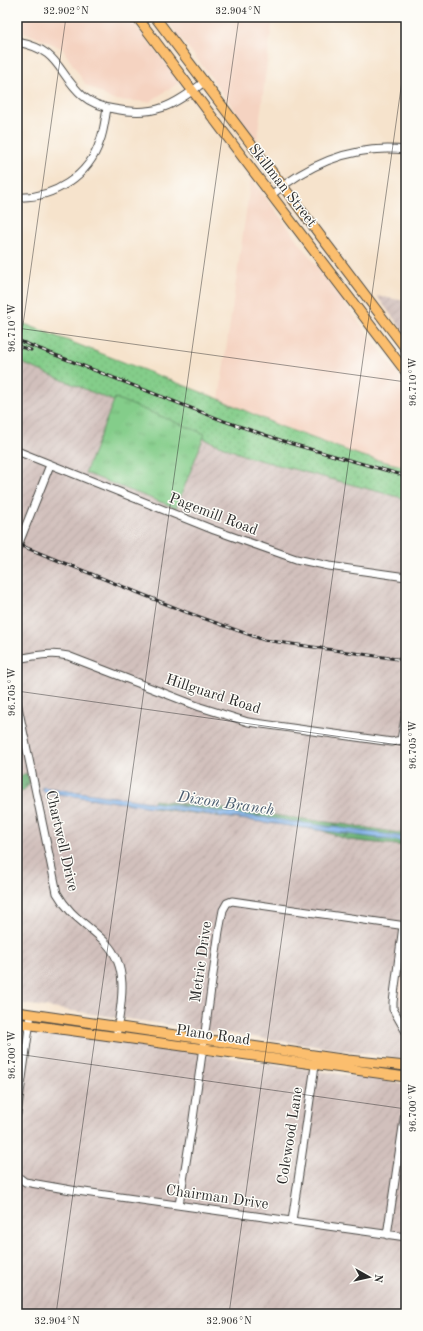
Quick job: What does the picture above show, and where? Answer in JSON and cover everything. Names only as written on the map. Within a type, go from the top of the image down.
[{"type":"main road","name":"Skillman Street","points":[[138,17],[406,372]]},
{"type":"main road","name":"Skillman Street","points":[[155,17],[406,349]]},
{"type":"main road","points":[[355,304],[366,296]]},
{"type":"main road","name":"Plano Road","points":[[17,1012],[118,1026],[315,1066],[406,1077]]},
{"type":"main road","name":"Plano Road","points":[[17,1023],[116,1037],[316,1055],[406,1066]]},
{"type":"street","points":[[17,42],[35,46],[44,51],[56,62],[83,96],[97,105],[107,108],[136,112],[154,111],[174,104],[204,82]]},
{"type":"street","points":[[17,197],[35,196],[52,191],[63,186],[82,171],[92,158],[100,142],[107,108]]},
{"type":"street","points":[[271,195],[313,166],[336,156],[380,149],[406,150]]},
{"type":"street","name":"Pagemill Road","points":[[17,452],[214,530],[296,559],[329,566],[406,577]]},
{"type":"street","points":[[17,548],[50,465]]},
{"type":"street","name":"Hillguard Road","points":[[17,659],[46,653],[68,656],[200,707],[248,722],[392,742],[401,740],[406,713]]},
{"type":"street","name":"Chartwell Drive","points":[[17,702],[57,893],[74,916],[106,943],[120,967],[122,985],[116,1037]]},
{"type":"street","name":"Metric Drive","points":[[179,1206],[204,1044],[219,931],[223,910],[226,903],[245,903],[405,926]]},
{"type":"street","points":[[405,926],[393,1009],[406,1032]]},
{"type":"street","points":[[17,1114],[31,1014]]},
{"type":"street","name":"Colewood Lane","points":[[292,1221],[316,1055]]},
{"type":"street","points":[[387,1235],[406,1106]]},
{"type":"street","name":"Chairman Drive","points":[[17,1176],[25,1182],[179,1206],[406,1237]]},
{"type":"shaded area","points":[[17,17],[129,17],[180,82],[149,102],[113,100],[86,85],[62,48],[24,32],[23,35],[17,34]]},
{"type":"shaded area","points":[[164,17],[273,17],[257,140],[204,68]]},
{"type":"shaded area","points":[[251,178],[406,385],[406,467],[362,456],[282,427],[219,399]]},
{"type":"shaded area","points":[[377,296],[406,301],[406,335]]},
{"type":"shaded area","points":[[17,361],[248,457],[406,499],[406,947],[398,992],[406,1015],[406,1059],[17,1003]]},
{"type":"shaded area","points":[[406,947],[406,1015],[398,992]]},
{"type":"shaded area","points":[[17,1026],[406,1084],[406,1314],[17,1314]]},
{"type":"green space","points":[[17,321],[219,399],[282,427],[362,456],[406,467],[406,499],[248,457],[17,361]]},
{"type":"green space","points":[[115,398],[205,434],[176,508],[85,473]]},
{"type":"green space","points":[[27,773],[30,784],[17,794],[17,777]]},
{"type":"green space","points":[[154,800],[342,824],[406,834],[406,846],[348,840],[323,831],[273,823],[153,808]]},
{"type":"water","points":[[42,787],[406,837],[406,842],[44,792]]},
{"type":"railway","points":[[17,340],[224,421],[292,444],[406,476]]},
{"type":"railway","points":[[17,346],[31,350]]},
{"type":"railway","points":[[17,544],[186,612],[264,640],[404,660]]},
{"type":"water label","name":"Dixon Branch","points":[[226,804]]}]
